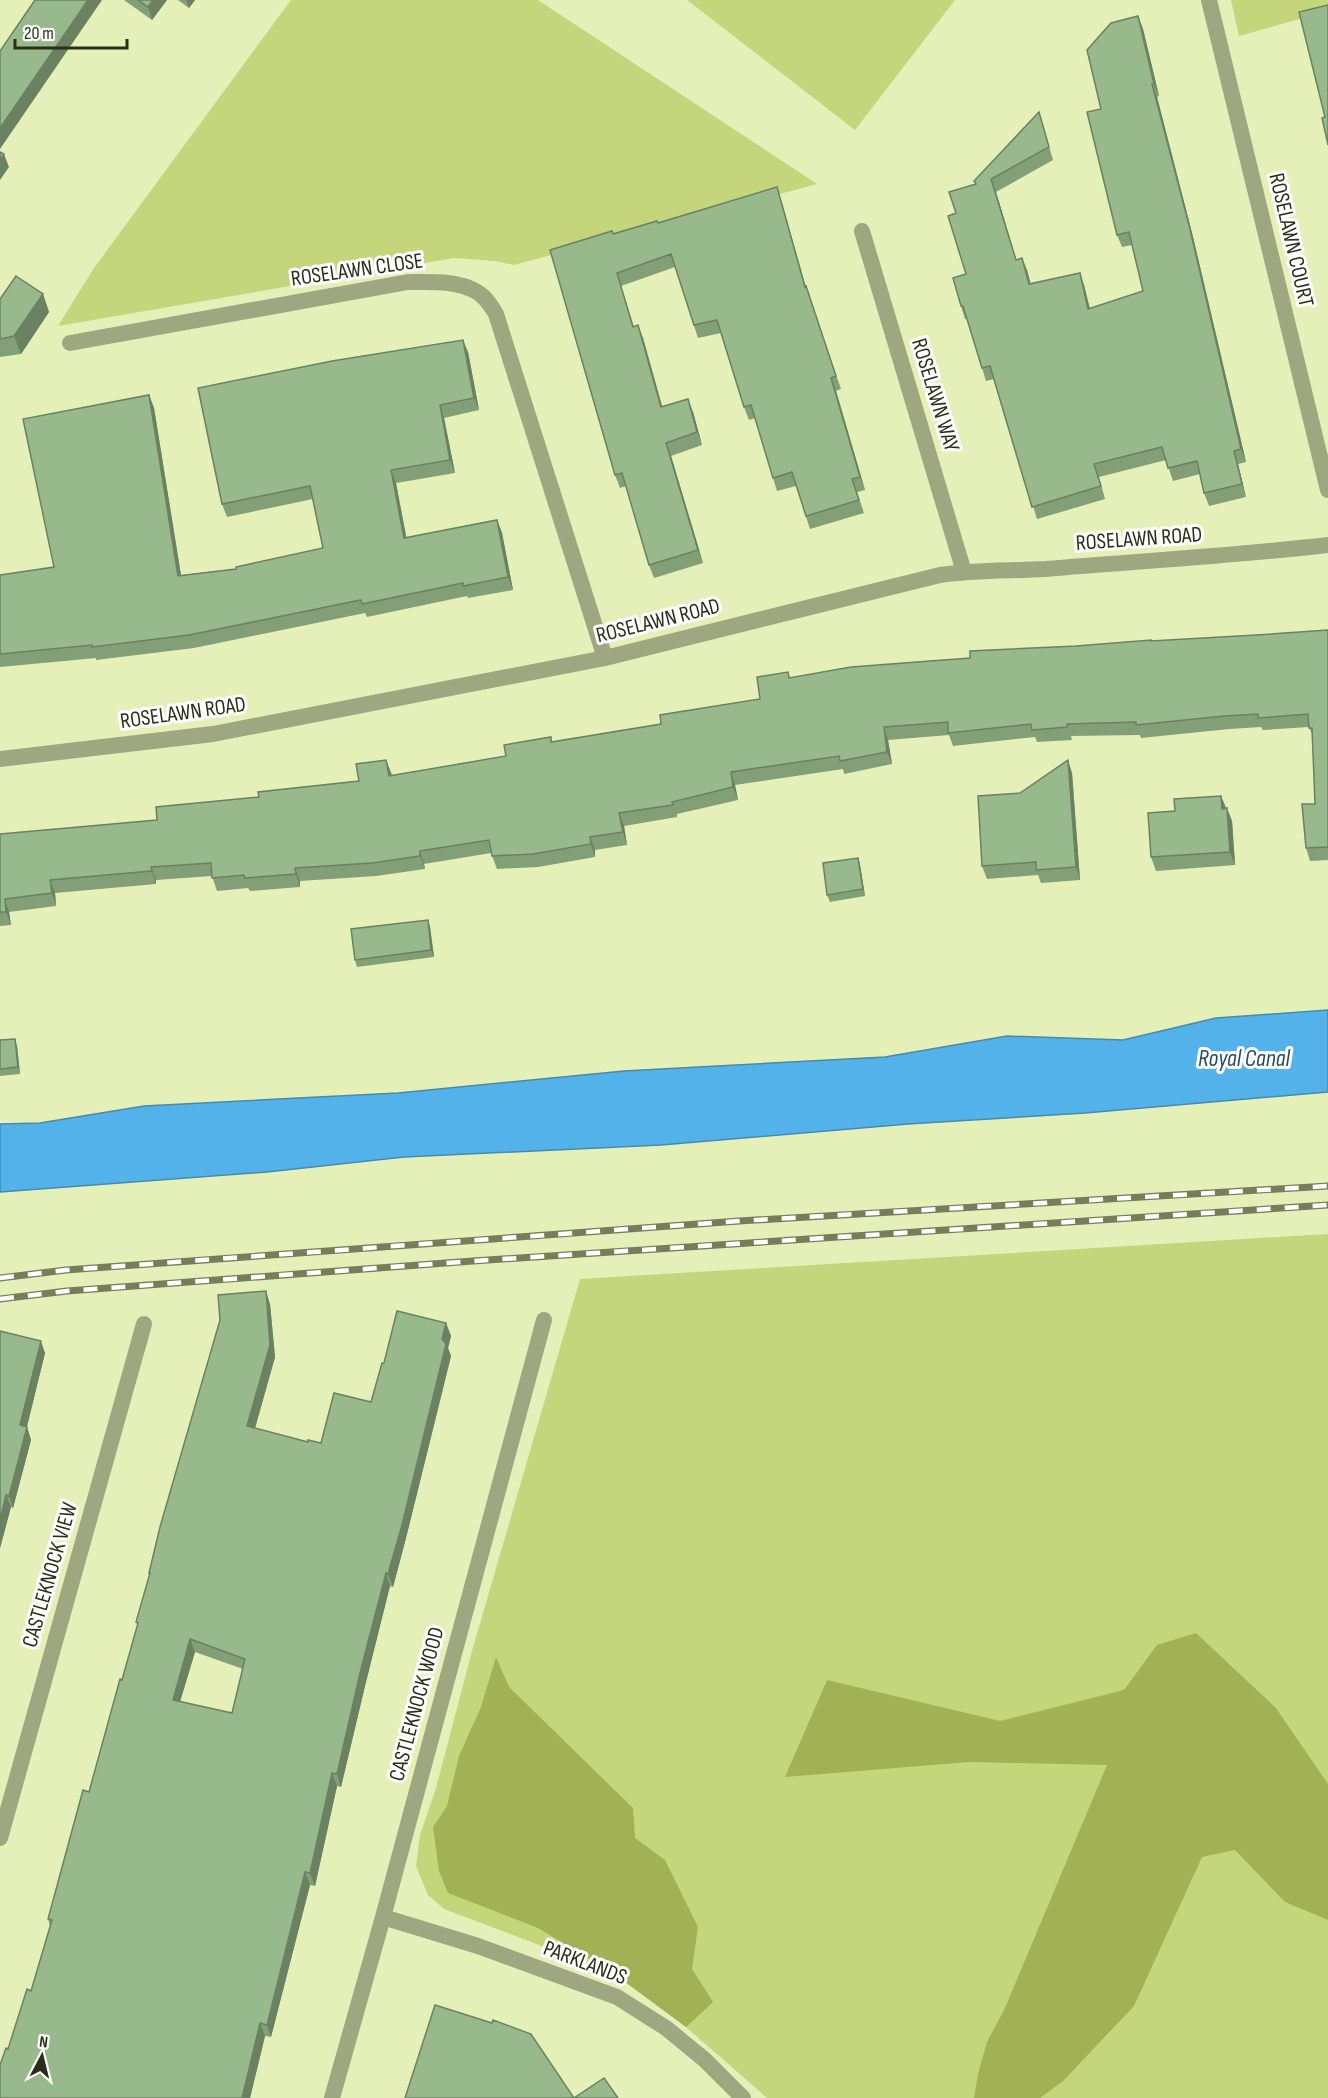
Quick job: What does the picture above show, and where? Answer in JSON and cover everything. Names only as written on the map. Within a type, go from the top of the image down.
[{"type":"street","name":"ROSELAWN COURT","points":[[1209,0],[1328,490]]},
{"type":"street","name":"ROSELAWN WAY","points":[[862,231],[964,572]]},
{"type":"street","name":"ROSELAWN CLOSE","points":[[70,343],[401,283],[433,281],[477,292],[496,314],[605,658]]},
{"type":"street","name":"ROSELAWN ROAD","points":[[0,759],[213,734],[605,658],[921,578],[964,572],[1243,555],[1328,545]]},
{"type":"street","name":"CASTLEKNOCK WOOD","points":[[332,2098],[544,1320]]},
{"type":"street","name":"CASTLEKNOCK VIEW","points":[[0,1838],[144,1324]]},
{"type":"street","name":"PARKLANDS","points":[[383,1917],[478,1946],[617,1997],[666,2028],[705,2060],[743,2098]]},
{"type":"green space","points":[[291,0],[538,0],[817,184],[514,265],[454,258],[58,326],[94,268]]},
{"type":"green space","points":[[687,0],[955,0],[855,130]]},
{"type":"green space","points":[[1231,0],[1328,0],[1328,11],[1239,36]]},
{"type":"green space","points":[[1328,1234],[1328,2098],[767,2098],[686,2027],[613,1973],[444,1909],[428,1895],[416,1866],[420,1835],[436,1788],[472,1651],[580,1279]]},
{"type":"green space","points":[[1196,1633],[1276,1708],[1328,1784],[1328,1920],[1285,1902],[1235,1850],[1202,1857],[1134,2006],[1063,2081],[1040,2098],[974,2098],[987,2042],[1005,2008],[1107,1765],[969,1762],[785,1777],[827,1680],[1000,1721],[1124,1690],[1157,1645]]},
{"type":"green space","points":[[496,1657],[509,1687],[633,1808],[635,1838],[665,1860],[698,1927],[692,1969],[713,2002],[686,2027],[613,1973],[538,1928],[448,1893],[439,1871],[433,1827],[447,1806],[459,1756],[481,1707]]},
{"type":"water","name":"Royal Canal","points":[[1328,1010],[1328,1092],[661,1145],[404,1157],[267,1172],[0,1192],[0,1124],[40,1123],[144,1106],[398,1093],[624,1071],[885,1057],[1007,1036],[1123,1040],[1216,1018]]},
{"type":"building","points":[[35,0],[88,0],[0,128],[0,51]]},
{"type":"building","points":[[138,0],[153,0],[148,7]]},
{"type":"building","points":[[1328,5],[1328,145],[1322,118],[1325,117],[1299,12]]},
{"type":"building","points":[[1138,16],[1154,84],[1152,84],[1189,225],[1241,449],[1234,451],[1242,484],[1204,493],[1197,461],[1168,468],[1162,447],[1094,464],[1101,486],[1032,507],[990,366],[982,368],[953,278],[966,274],[948,216],[956,213],[949,192],[976,184],[974,181],[1039,112],[1049,147],[991,179],[1016,260],[1022,258],[1029,284],[1080,273],[1088,309],[1143,291],[1129,232],[1117,235],[1087,112],[1101,109],[1087,50],[1111,23]]},
{"type":"building","points":[[777,187],[805,287],[836,376],[831,378],[860,477],[852,479],[859,500],[806,516],[792,472],[773,478],[751,405],[744,407],[717,320],[694,325],[671,254],[617,273],[633,327],[638,325],[661,407],[688,399],[697,432],[666,443],[698,550],[649,565],[622,473],[615,475],[550,250],[612,231],[613,234],[657,221],[658,223]]},
{"type":"building","points":[[16,276],[43,294],[14,336],[0,339],[0,299]]},
{"type":"building","points":[[463,340],[474,398],[440,405],[450,460],[391,470],[404,538],[497,520],[508,577],[463,586],[463,583],[362,604],[361,600],[189,635],[92,647],[92,645],[0,654],[0,575],[54,567],[23,419],[149,395],[178,576],[236,569],[236,567],[323,548],[310,486],[222,504],[198,388],[332,361]]},
{"type":"building","points":[[1328,630],[1328,847],[1306,848],[1302,804],[1315,804],[1312,728],[1309,728],[1308,714],[1258,718],[1258,714],[1224,716],[1136,725],[1136,722],[1067,724],[1067,727],[1032,730],[1031,724],[948,733],[948,722],[884,727],[887,752],[840,761],[839,756],[731,772],[733,787],[672,802],[673,805],[619,813],[623,832],[590,837],[591,844],[533,854],[492,856],[489,840],[420,851],[420,856],[372,863],[295,868],[296,874],[245,878],[244,875],[212,878],[211,863],[151,867],[152,871],[50,880],[52,893],[5,899],[6,912],[0,912],[0,834],[157,820],[156,807],[259,797],[258,792],[359,781],[356,764],[386,760],[389,776],[506,756],[504,745],[551,737],[551,742],[661,724],[660,715],[760,699],[757,677],[788,672],[789,678],[851,667],[970,658],[970,651]]},
{"type":"building","points":[[1068,760],[1076,867],[1036,870],[1036,862],[982,866],[978,796],[1020,793]]},
{"type":"building","points":[[1221,796],[1222,809],[1227,808],[1230,852],[1151,857],[1148,813],[1175,811],[1174,799]]},
{"type":"building","points":[[858,858],[863,889],[827,895],[823,863]]},
{"type":"building","points":[[428,920],[431,950],[355,960],[351,929]]},
{"type":"building","points":[[15,1039],[18,1067],[0,1069],[0,1040]]},
{"type":"building","points":[[266,1291],[270,1345],[247,1426],[308,1442],[308,1440],[321,1443],[334,1393],[371,1402],[397,1311],[446,1323],[442,1339],[446,1344],[402,1525],[388,1574],[386,1573],[360,1673],[337,1774],[332,1773],[310,1873],[305,1872],[267,2025],[260,2023],[242,2098],[0,2098],[0,2065],[6,2048],[8,2049],[27,1989],[31,1991],[52,1920],[48,1919],[83,1790],[89,1792],[138,1623],[136,1622],[160,1527],[220,1320],[218,1295]],"holes":[[[190,1639],[245,1659],[232,1713],[173,1700]]]},
{"type":"building","points":[[0,1331],[41,1341],[20,1425],[27,1427],[9,1496],[6,1495],[0,1520]]},
{"type":"building","points":[[435,2005],[492,2023],[493,2020],[531,2034],[574,2098],[405,2098]]},
{"type":"building","points":[[604,2078],[618,2098],[574,2098]]},
{"type":"railway","points":[[0,1278],[66,1270],[739,1221],[1328,1186]]},
{"type":"railway","points":[[0,1299],[67,1291],[473,1261],[1328,1205]]}]
